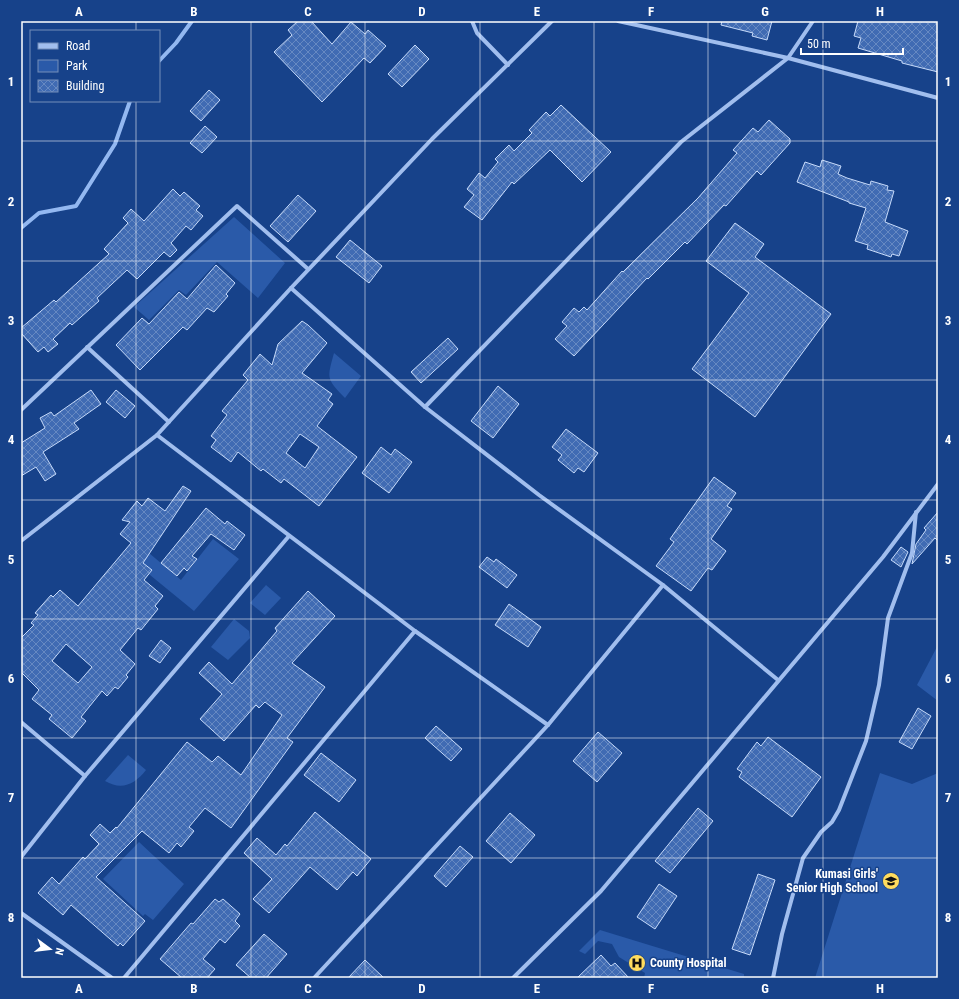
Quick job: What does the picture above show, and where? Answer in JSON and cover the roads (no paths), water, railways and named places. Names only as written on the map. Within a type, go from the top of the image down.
[{"type":"street","points":[[472,21],[477,33],[508,65]]},
{"type":"street","points":[[21,541],[157,435],[308,269],[432,139],[552,21]]},
{"type":"street","points":[[618,21],[788,58],[938,98]]},
{"type":"street","points":[[425,407],[681,142],[788,58],[814,21]]},
{"type":"street","points":[[21,410],[87,346],[237,206],[308,269]]},
{"type":"street","points":[[291,288],[425,407],[539,495],[663,586],[778,680]]},
{"type":"street","points":[[87,346],[169,422]]},
{"type":"street","points":[[157,435],[415,631],[548,725]]},
{"type":"street","points":[[513,978],[601,891],[883,557],[938,484]]},
{"type":"street","points":[[773,978],[782,934],[804,858],[839,810],[866,741],[879,684],[888,618],[912,553],[917,511]]},
{"type":"street","points":[[21,857],[85,776],[289,536]]},
{"type":"street","points":[[314,978],[548,725],[663,586]]},
{"type":"street","points":[[124,978],[415,631]]},
{"type":"street","points":[[21,722],[85,776]]},
{"type":"street","points":[[21,913],[112,978]]},
{"type":"waterway","points":[[160,60],[176,43],[192,21]]},
{"type":"waterway","points":[[21,228],[39,213],[76,206],[115,144],[130,102]]},
{"type":"place","name":"Kumasi Girls' Senior High School","points":[[891,881]]},
{"type":"place","name":"County Hospital","points":[[637,963]]}]
